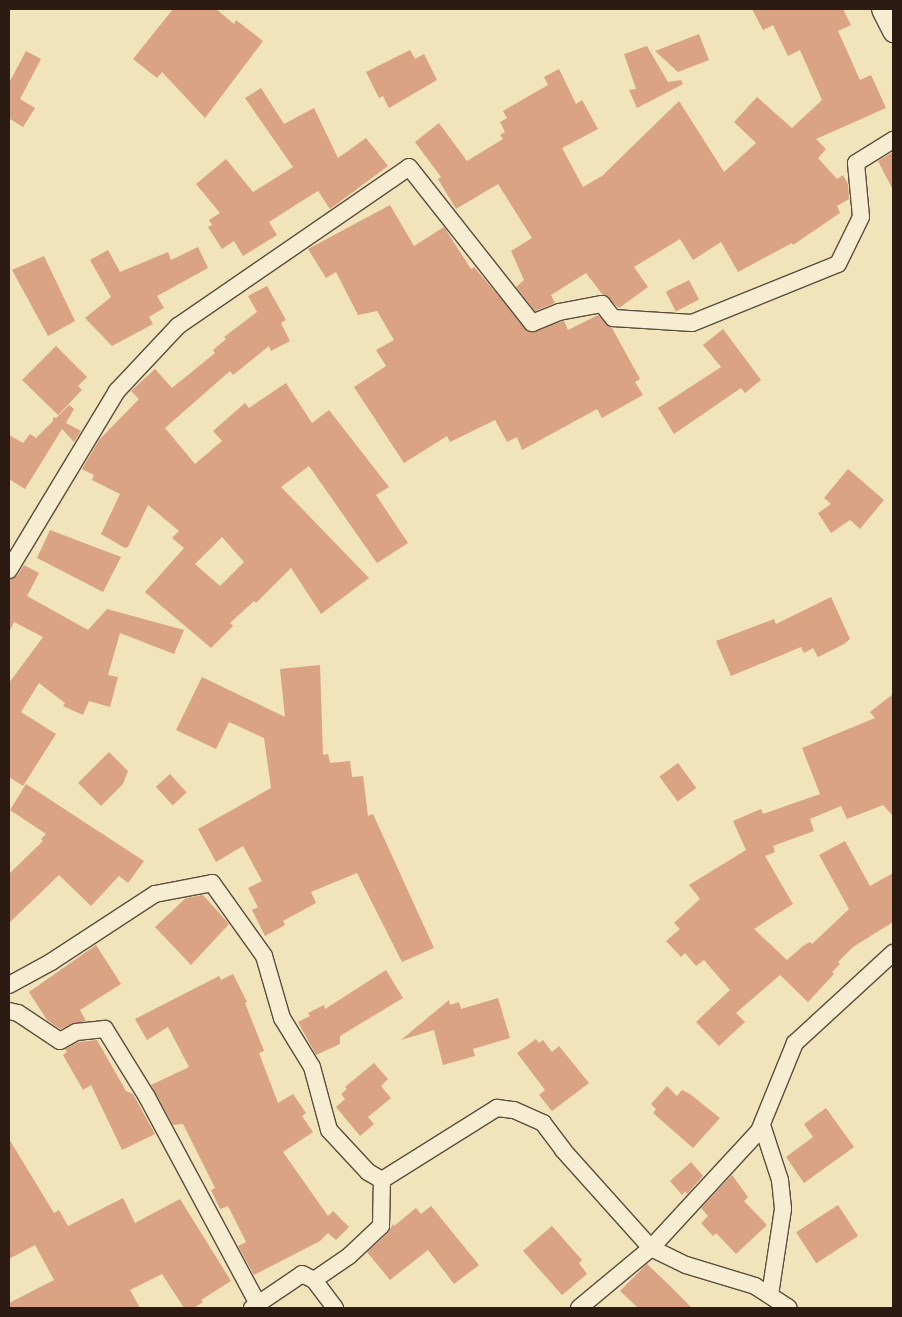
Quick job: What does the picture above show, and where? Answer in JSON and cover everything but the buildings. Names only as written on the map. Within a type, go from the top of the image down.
[{"type":"street","points":[[882,9],[893,30]]},
{"type":"street","points":[[9,570],[117,391],[178,326],[409,167],[532,323],[559,312],[602,304],[613,318],[692,323],[838,264],[861,217],[856,163],[893,140]]},
{"type":"street","points":[[9,985],[52,962],[155,894],[212,883],[264,956],[282,1018],[312,1067],[329,1130],[362,1166],[382,1180]]},
{"type":"street","points":[[579,1308],[651,1248],[762,1125],[795,1042],[893,953]]},
{"type":"street","points":[[9,1011],[18,1013],[60,1041],[76,1032],[106,1029],[148,1097],[255,1306],[302,1274],[314,1280],[335,1308]]},
{"type":"street","points":[[382,1180],[497,1108],[514,1110],[543,1123],[563,1150],[651,1248],[686,1265],[755,1286],[789,1308]]},
{"type":"street","points":[[762,1125],[780,1180],[783,1209],[770,1294]]},
{"type":"street","points":[[314,1280],[349,1256],[381,1226],[382,1180]]}]
